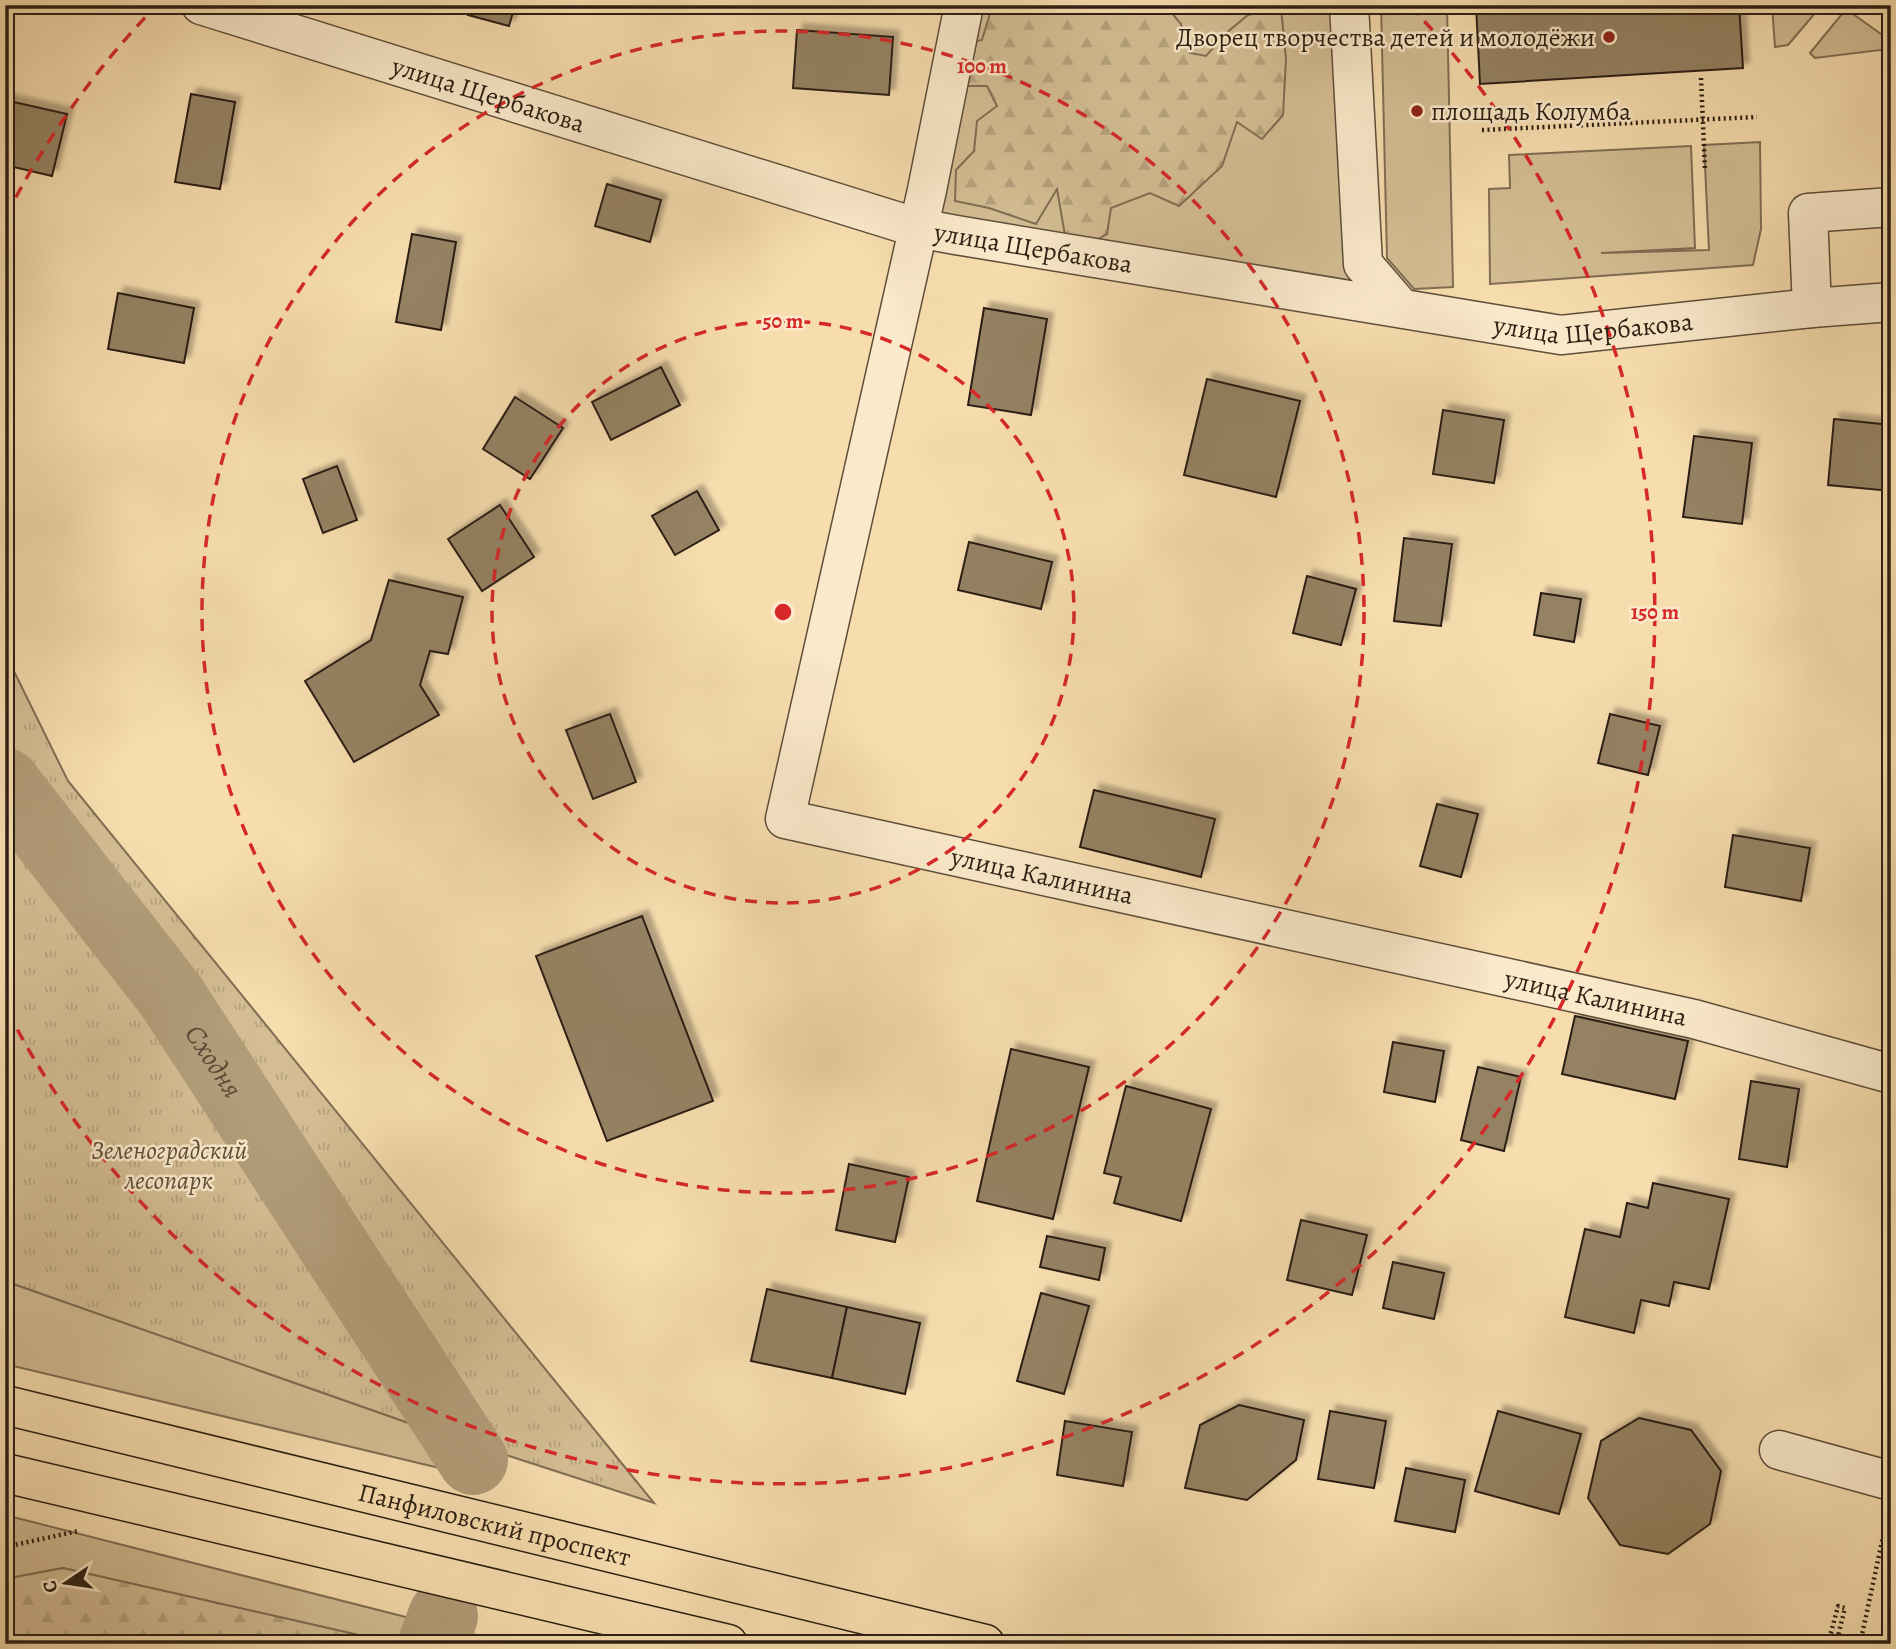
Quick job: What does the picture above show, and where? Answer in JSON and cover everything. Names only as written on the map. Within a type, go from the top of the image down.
[{"type":"main road","name":"Панфиловский проспект","points":[[5,1405],[985,1644]]},
{"type":"main road","points":[[5,1473],[728,1644]]},
{"type":"street","name":"улица Щербакова","points":[[201,5],[918,228],[1561,335],[1891,302]]},
{"type":"street","points":[[918,228],[964,5]]},
{"type":"street","points":[[1349,5],[1363,264],[1401,308]]},
{"type":"street","points":[[1812,308],[1808,213],[1891,207]]},
{"type":"street","name":"улица Калинина","points":[[918,228],[785,819],[1694,1019],[1891,1074]]},
{"type":"street","points":[[1779,1450],[1889,1498]]},
{"type":"path","points":[[1702,78],[1705,170]]},
{"type":"path","points":[[1482,130],[1757,117]]},
{"type":"path","points":[[1860,1644],[1889,1498]]},
{"type":"path","points":[[5,1547],[83,1530]]},
{"type":"path","points":[[1828,1644],[1838,1606],[1845,1608],[1836,1644]]},
{"type":"green space","points":[[962,5],[1349,5],[1363,263],[1401,308],[918,228]]},
{"type":"green space","points":[[1165,5],[1181,24],[1190,53],[1206,56],[1225,34],[1248,15],[1281,8],[1286,59],[1283,115],[1262,139],[1237,122],[1222,166],[1179,206],[1150,193],[1111,208],[1107,234],[1089,244],[1066,241],[1057,189],[1036,224],[989,208],[955,201],[956,170],[974,151],[977,121],[997,106],[987,86],[948,86],[956,45],[982,40],[992,7]]},
{"type":"green space","points":[[1381,5],[1447,5],[1453,287],[1414,289],[1387,258]]},
{"type":"green space","points":[[1772,5],[1822,5],[1788,45],[1775,47]]},
{"type":"green space","points":[[1846,9],[1888,39],[1889,49],[1815,58],[1810,53]]},
{"type":"green space","points":[[1760,142],[1761,229],[1753,265],[1490,284],[1489,189],[1510,188],[1509,155],[1691,146],[1695,248],[1601,253],[1709,250],[1704,145]]},
{"type":"green space","name":"Зеленоградский лесопарк","points":[[5,653],[68,781],[654,1503],[423,1428],[5,1281]]},
{"type":"green space","points":[[5,1281],[423,1428],[422,1435],[456,1446],[456,1472],[5,1364]]},
{"type":"green space","points":[[5,1515],[512,1644],[398,1644],[63,1568],[5,1579]]},
{"type":"green space","points":[[63,1568],[398,1644],[5,1644],[5,1579]]},
{"type":"building","points":[[471,5],[515,5],[509,26],[468,15]]},
{"type":"building","name":"Дворец творчества детей и молодёжи","points":[[1476,5],[1739,5],[1743,68],[1480,84]]},
{"type":"building","points":[[797,30],[893,37],[889,95],[793,88]]},
{"type":"building","points":[[191,94],[235,102],[220,189],[175,182]]},
{"type":"building","points":[[5,100],[67,114],[52,176],[5,165]]},
{"type":"building","points":[[607,184],[661,200],[650,242],[595,226]]},
{"type":"building","points":[[412,234],[456,242],[441,330],[396,322]]},
{"type":"building","points":[[118,293],[194,308],[184,363],[108,349]]},
{"type":"building","points":[[984,308],[1047,319],[1031,415],[968,405]]},
{"type":"building","points":[[661,367],[680,405],[611,440],[592,402]]},
{"type":"building","points":[[1207,379],[1300,401],[1276,497],[1184,475]]},
{"type":"building","points":[[515,397],[563,428],[530,479],[483,449]]},
{"type":"building","points":[[1443,410],[1504,420],[1494,483],[1433,474]]},
{"type":"building","points":[[1834,419],[1891,425],[1891,491],[1828,485]]},
{"type":"building","points":[[1694,436],[1752,443],[1742,524],[1683,517]]},
{"type":"building","points":[[337,466],[357,520],[323,533],[303,479]]},
{"type":"building","points":[[697,491],[719,530],[675,555],[652,516]]},
{"type":"building","points":[[500,505],[534,557],[482,591],[448,539]]},
{"type":"building","points":[[1404,538],[1452,544],[1441,626],[1394,621]]},
{"type":"building","points":[[969,542],[1052,562],[1041,609],[958,590]]},
{"type":"building","points":[[1307,576],[1356,589],[1341,645],[1293,633]]},
{"type":"building","points":[[389,580],[463,597],[448,654],[430,651],[420,685],[439,715],[354,762],[305,681],[371,640]]},
{"type":"building","points":[[1541,593],[1581,599],[1574,642],[1534,635]]},
{"type":"building","points":[[610,714],[636,782],[593,799],[566,730]]},
{"type":"building","points":[[1610,714],[1660,726],[1648,775],[1598,763]]},
{"type":"building","points":[[1094,790],[1215,819],[1201,877],[1080,847]]},
{"type":"building","points":[[1437,804],[1478,814],[1461,877],[1420,866]]},
{"type":"building","points":[[1733,835],[1810,848],[1801,901],[1725,887]]},
{"type":"building","points":[[642,916],[713,1101],[607,1141],[536,956]]},
{"type":"building","points":[[1575,1016],[1688,1041],[1675,1099],[1562,1074]]},
{"type":"building","points":[[1393,1042],[1444,1051],[1435,1102],[1384,1092]]},
{"type":"building","points":[[1011,1049],[1089,1067],[1053,1219],[977,1201]]},
{"type":"building","points":[[1478,1067],[1521,1077],[1504,1151],[1461,1140]]},
{"type":"building","points":[[1751,1081],[1799,1089],[1787,1167],[1739,1159]]},
{"type":"building","points":[[1126,1086],[1211,1109],[1181,1221],[1114,1203],[1121,1177],[1104,1173]]},
{"type":"building","points":[[849,1164],[909,1177],[895,1242],[836,1230]]},
{"type":"building","points":[[1653,1183],[1729,1199],[1709,1289],[1674,1282],[1669,1306],[1641,1300],[1634,1333],[1565,1317],[1585,1229],[1620,1237],[1627,1203],[1648,1208]]},
{"type":"building","points":[[1301,1220],[1367,1235],[1352,1295],[1287,1280]]},
{"type":"building","points":[[1047,1236],[1105,1248],[1099,1280],[1040,1267]]},
{"type":"building","points":[[1393,1262],[1444,1273],[1434,1319],[1383,1308]]},
{"type":"building","points":[[767,1289],[847,1307],[832,1378],[751,1361]]},
{"type":"building","points":[[1041,1293],[1089,1306],[1064,1394],[1017,1381]]},
{"type":"building","points":[[847,1307],[920,1323],[905,1394],[832,1378]]},
{"type":"building","points":[[1239,1405],[1304,1420],[1296,1460],[1247,1500],[1185,1488],[1200,1425]]},
{"type":"building","points":[[1330,1411],[1386,1421],[1374,1488],[1318,1479]]},
{"type":"building","points":[[1498,1411],[1581,1434],[1559,1514],[1475,1491]]},
{"type":"building","points":[[1639,1418],[1691,1430],[1721,1471],[1710,1524],[1668,1554],[1620,1545],[1588,1498],[1601,1441]]},
{"type":"building","points":[[1065,1421],[1132,1432],[1123,1486],[1057,1475]]},
{"type":"building","points":[[1406,1468],[1465,1480],[1455,1532],[1395,1521]]},
{"type":"waterway","name":"Сходня","points":[[5,783],[171,996],[473,1460]]},
{"type":"waterway","name":"Сходня","points":[[433,1644],[443,1616]]},
{"type":"place","name":"Дворец творчества детей и молодёжи","points":[[1609,37]]},
{"type":"place","name":"площадь Колумба","points":[[1417,111]]}]
